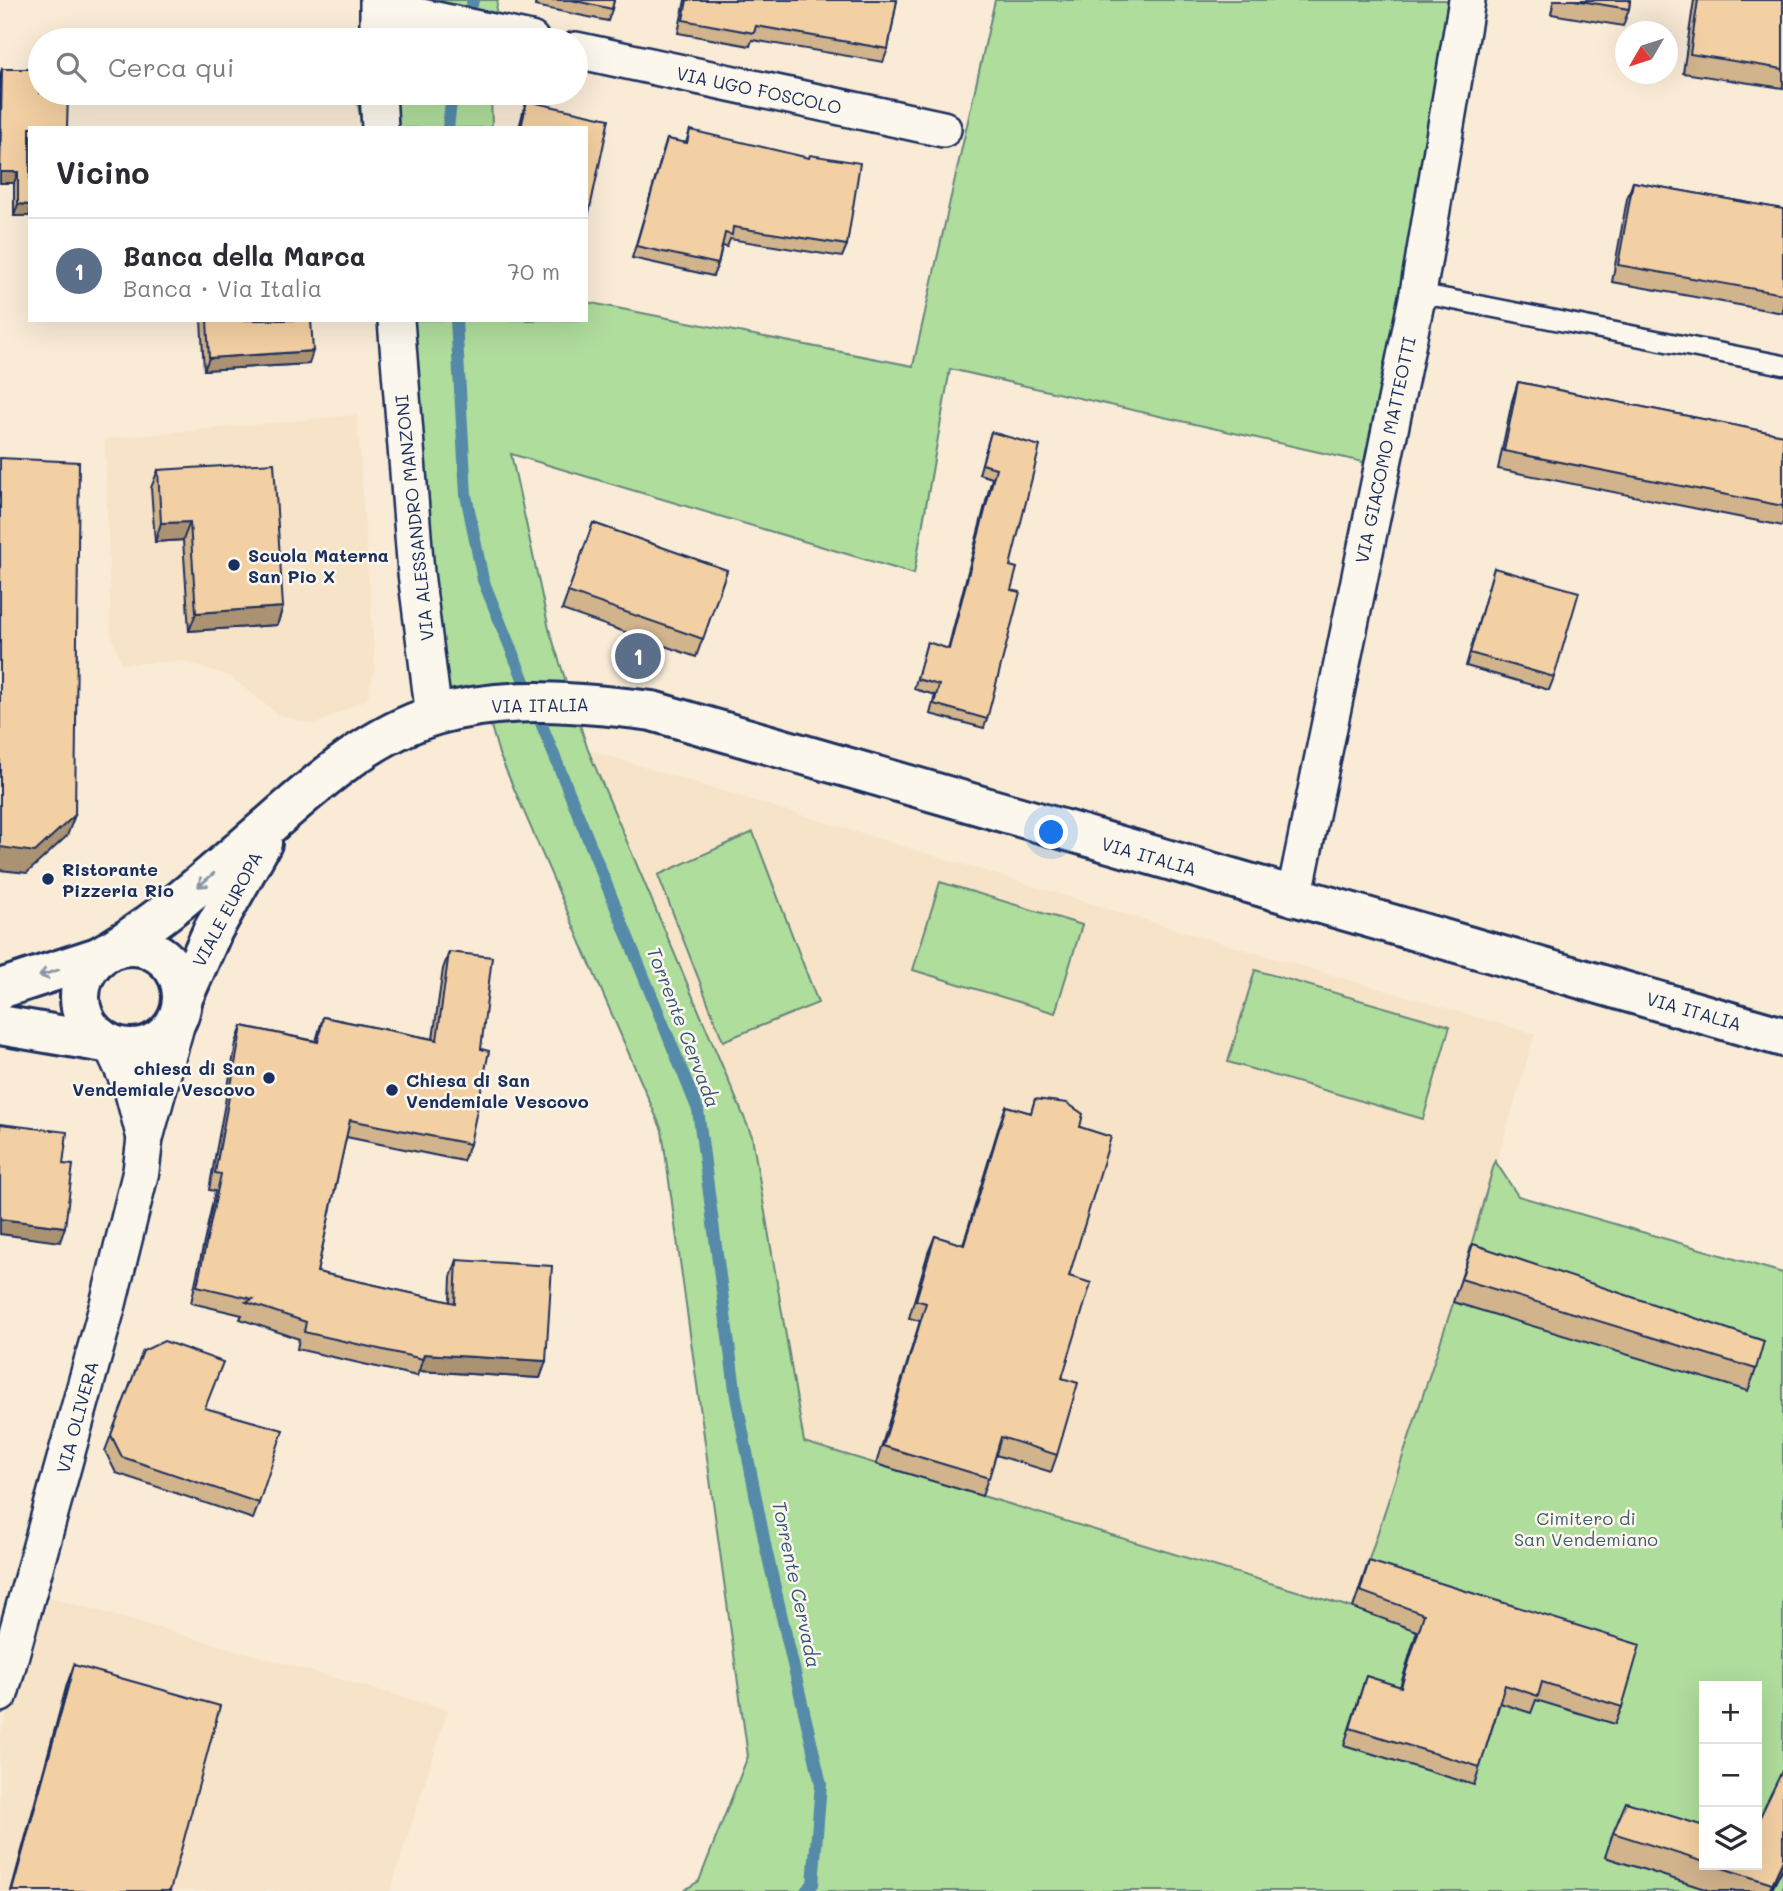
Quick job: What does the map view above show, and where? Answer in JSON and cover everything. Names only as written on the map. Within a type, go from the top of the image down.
[{"type":"street","name":"VIA GIACOMO MATTEOTTI","points":[[1294,898],[1418,293],[1466,0]]},
{"type":"street","points":[[379,16],[430,18],[476,28]]},
{"type":"street","name":"VIA UGO FOSCOLO","points":[[588,53],[943,129]]},
{"type":"street","points":[[379,105],[380,126]]},
{"type":"street","name":"VIA ALESSANDRO MANZONI","points":[[396,322],[416,573],[434,716]]},
{"type":"street","name":"VIA ITALIA","points":[[390,735],[434,716],[485,705],[574,701],[652,711],[1783,1037]]},
{"type":"street","name":"VIALE EUROPA","points":[[0,989],[106,952],[186,897],[348,761],[390,735]]},
{"type":"street","name":"VIALE EUROPA","points":[[180,1008],[213,930],[276,819]]},
{"type":"street","points":[[0,1025],[111,1044],[143,1046],[158,1040],[170,1030],[180,1008],[176,976],[162,956],[147,948],[130,946],[106,952],[84,978],[80,1004],[86,1021],[96,1035],[111,1044]]},
{"type":"street","name":"VIA OLIVERA","points":[[0,1694],[108,1304],[141,1171],[145,1138],[180,1008]]},
{"type":"street","name":"VIA OLIVERA","points":[[111,1044],[132,1089],[145,1138]]},
{"type":"lane","points":[[1418,293],[1783,365]]},
{"type":"shaded area","points":[[357,415],[375,667],[367,699],[314,725],[277,714],[230,676],[183,661],[122,664],[111,634],[105,439]]},
{"type":"shaded area","points":[[588,750],[1194,935],[1535,1034],[1465,1267],[1353,1608],[804,1442],[752,1136]]},
{"type":"shaded area","points":[[49,1597],[448,1710],[390,1891],[0,1891],[0,1734]]},
{"type":"green space","points":[[378,0],[498,0],[492,28],[371,28]]},
{"type":"green space","name":"Cimitero di San Vendemiano","points":[[995,0],[1467,0],[1381,466],[950,369],[914,574],[511,454],[549,629],[588,750],[752,1136],[804,1442],[1353,1608],[1465,1267],[1495,1161],[1518,1196],[1783,1273],[1783,1891],[683,1891],[699,1881],[748,1756],[662,1130],[499,754],[485,705],[434,716],[390,322],[588,322],[588,302],[913,366]]},
{"type":"green space","points":[[358,105],[491,105],[492,126],[362,126]]},
{"type":"green space","points":[[753,832],[818,1003],[723,1041],[658,875]]},
{"type":"green space","points":[[940,882],[1082,925],[1055,1013],[913,970]]},
{"type":"green space","points":[[1255,970],[1450,1026],[1423,1119],[1228,1062]]},
{"type":"building","points":[[571,0],[614,0],[612,9]]},
{"type":"building","points":[[687,0],[897,0],[888,49],[756,26],[754,33],[683,20]]},
{"type":"building","points":[[1574,0],[1630,0],[1629,9]]},
{"type":"building","points":[[1698,0],[1783,0],[1783,69],[1690,54]]},
{"type":"building","points":[[2,69],[28,69],[28,105],[68,105],[67,126],[28,126],[28,205],[18,204],[18,172],[0,172]]},
{"type":"building","points":[[526,105],[545,105],[609,119],[588,218],[588,126],[521,126]]},
{"type":"building","points":[[690,130],[809,158],[810,155],[860,163],[847,245],[733,227],[732,235],[725,233],[718,264],[636,246],[667,139],[687,143]]},
{"type":"building","points":[[1633,182],[1783,209],[1783,294],[1618,265]]},
{"type":"building","points":[[207,322],[311,322],[313,351],[209,358]]},
{"type":"building","points":[[1518,382],[1783,435],[1783,506],[1504,451]]},
{"type":"building","points":[[991,432],[1040,446],[1010,566],[1017,568],[1011,590],[1020,592],[987,719],[934,704],[939,685],[917,679],[927,642],[949,649],[996,468],[982,464]]},
{"type":"building","points":[[0,458],[79,462],[75,815],[35,852],[0,847]]},
{"type":"building","name":"Scuola Materna San Pio X","points":[[274,463],[283,607],[196,613],[190,522],[161,523],[158,470]]},
{"type":"building","points":[[593,523],[727,570],[703,639],[568,592]]},
{"type":"building","points":[[1494,568],[1579,592],[1554,677],[1470,653]]},
{"type":"building","points":[[449,952],[492,957],[481,1049],[489,1051],[470,1144],[350,1120],[317,1272],[455,1303],[457,1260],[552,1266],[546,1361],[424,1354],[423,1359],[304,1332],[306,1322],[246,1302],[253,1299],[197,1286],[221,1174],[215,1173],[242,1026],[318,1042],[323,1017],[437,1040]]},
{"type":"building","points":[[1035,1099],[1067,1103],[1083,1114],[1080,1127],[1111,1137],[1069,1276],[1091,1283],[1062,1378],[1078,1383],[1057,1455],[1001,1437],[989,1478],[883,1446],[926,1303],[916,1300],[935,1236],[964,1245],[1006,1106],[1031,1113]]},
{"type":"building","points":[[0,1124],[67,1132],[63,1164],[73,1165],[65,1227],[0,1219]]},
{"type":"building","points":[[1473,1244],[1764,1341],[1756,1369],[1461,1279]]},
{"type":"building","points":[[164,1341],[223,1362],[205,1408],[283,1430],[259,1503],[122,1457],[111,1435],[143,1351]]},
{"type":"building","points":[[1369,1561],[1640,1645],[1622,1707],[1542,1682],[1538,1696],[1505,1685],[1480,1767],[1350,1728],[1366,1676],[1401,1687],[1424,1614],[1360,1591]]},
{"type":"building","points":[[74,1665],[220,1706],[170,1891],[12,1891]]},
{"type":"building","points":[[1783,1769],[1783,1860],[1772,1884],[1729,1870],[1762,1870],[1762,1813]]},
{"type":"building","points":[[1626,1802],[1699,1824],[1699,1860],[1613,1833]]},
{"type":"waterway","name":"Torrente Cervada","points":[[468,23],[473,0]]},
{"type":"waterway","name":"Torrente Cervada","points":[[448,126],[451,105]]},
{"type":"waterway","name":"Torrente Cervada","points":[[456,322],[466,495],[483,580],[698,1110],[736,1397],[766,1549],[821,1784],[813,1884],[806,1891]]},
{"type":"place","name":"Scuola Materna San Pio X","points":[[234,565]]},
{"type":"place","name":"Banca della Marca","points":[[638,656]]},
{"type":"place","name":"Ristorante Pizzeria Rio","points":[[48,879]]},
{"type":"place","name":"chiesa di San Vendemiale Vescovo","points":[[269,1078]]},
{"type":"place","name":"Chiesa di San Vendemiale Vescovo","points":[[392,1090]]}]
